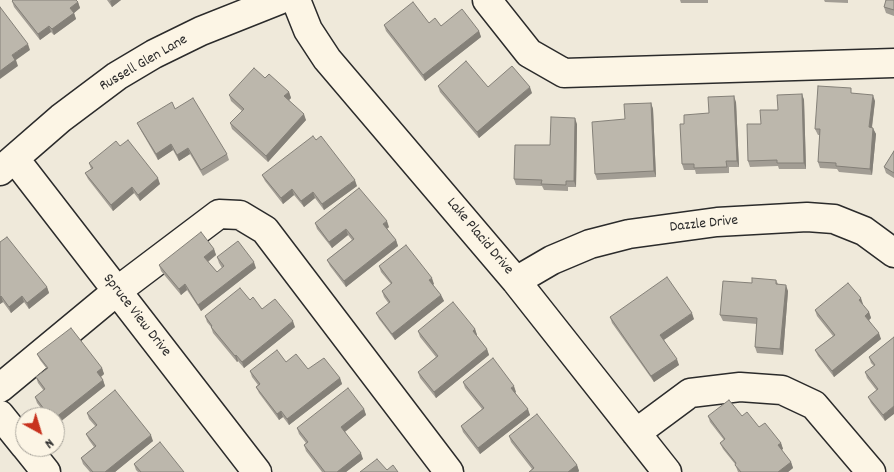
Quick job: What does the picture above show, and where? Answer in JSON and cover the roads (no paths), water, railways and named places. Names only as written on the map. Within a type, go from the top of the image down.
[{"type":"street","name":"Russell Glen Lane","points":[[7,165],[61,118],[117,76],[154,54],[201,32],[279,0]]},
{"type":"street","name":"Lake Placid Drive","points":[[296,0],[308,30],[327,60],[516,281],[666,472]]},
{"type":"street","points":[[488,0],[529,53],[564,73],[894,63]]},
{"type":"street","name":"Spruce View Drive","points":[[7,165],[117,291],[258,472]]},
{"type":"street","points":[[0,388],[117,291],[219,214],[240,215],[265,230],[449,472]]},
{"type":"street","name":"Dazzle Drive","points":[[516,281],[552,260],[590,244],[629,234],[717,222],[807,217],[834,219],[864,231],[894,253]]},
{"type":"street","points":[[636,433],[690,392],[740,387],[782,390],[814,405],[871,472]]},
{"type":"street","points":[[0,415],[15,433]]},
{"type":"street","points":[[34,457],[46,472]]}]
